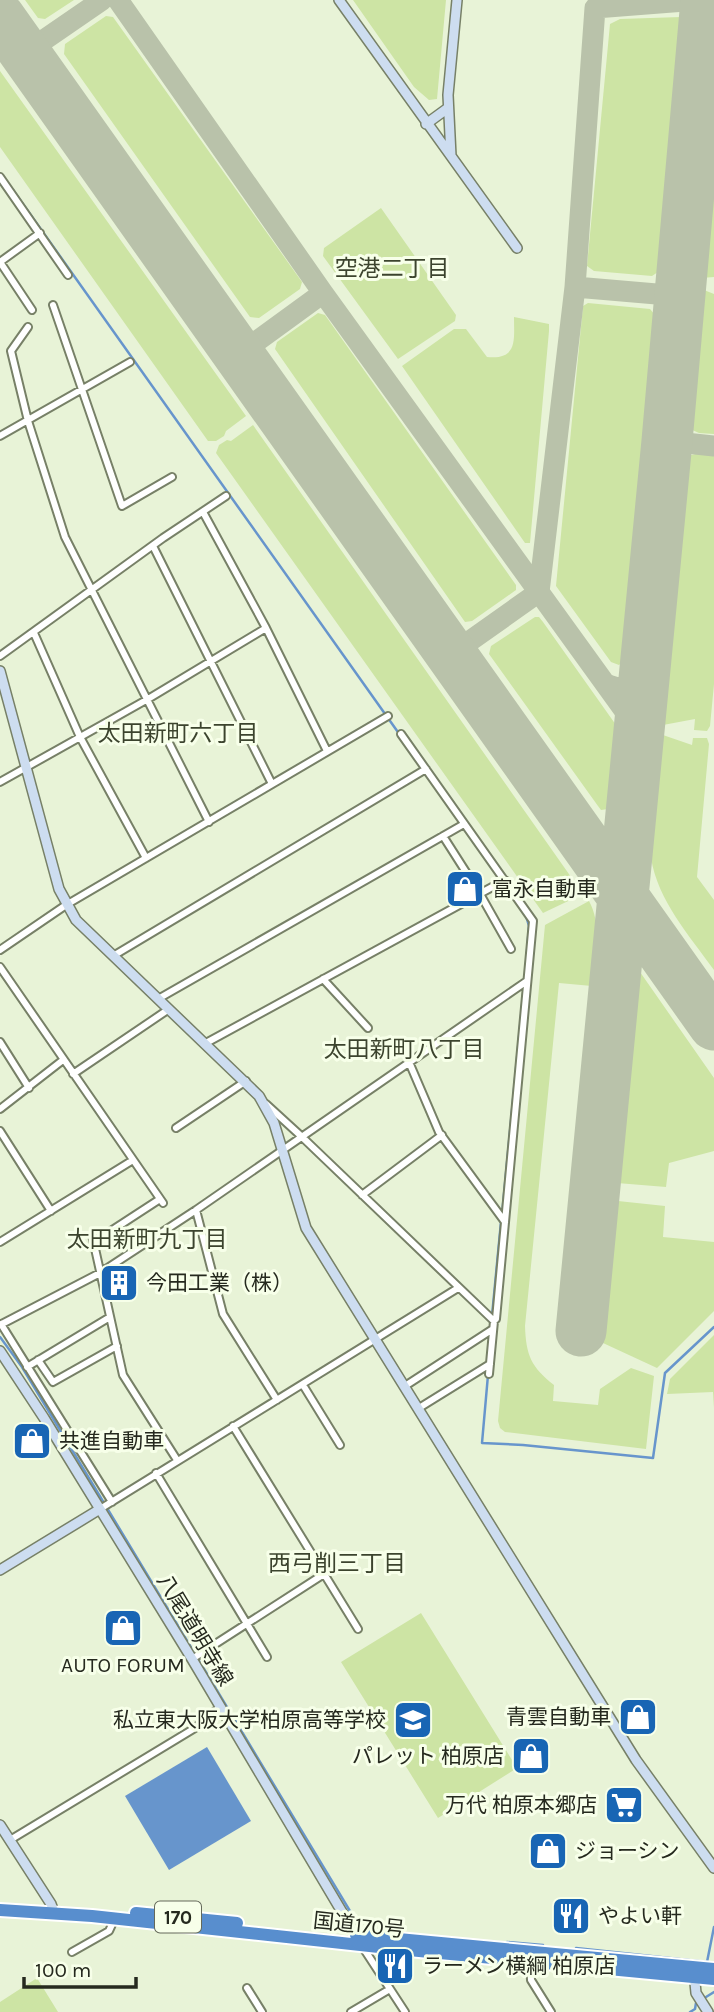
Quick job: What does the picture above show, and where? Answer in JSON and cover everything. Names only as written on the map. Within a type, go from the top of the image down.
[{"type":"highway","name":"国道170号","points":[[0,1902],[694,1971],[714,1979]]},
{"type":"highway","name":"国道170号","points":[[0,1910],[52,1908],[192,1928],[358,1939],[530,1961],[694,1971],[714,1969]]},
{"type":"street","points":[[339,0],[517,247]]},
{"type":"street","points":[[451,158],[447,108],[457,0]]},
{"type":"street","points":[[426,124],[447,108]]},
{"type":"street","points":[[0,177],[68,275]]},
{"type":"street","points":[[32,310],[0,262],[40,233]]},
{"type":"street","points":[[52,305],[122,506],[172,477]]},
{"type":"street","points":[[28,327],[11,351],[28,421],[65,537],[209,822]]},
{"type":"street","points":[[0,436],[130,362]]},
{"type":"street","points":[[0,656],[226,496]]},
{"type":"street","points":[[203,512],[266,628],[327,751]]},
{"type":"street","points":[[153,546],[272,784]]},
{"type":"street","points":[[0,782],[148,699],[266,628]]},
{"type":"street","points":[[34,633],[80,737],[146,858]]},
{"type":"street","points":[[0,671],[59,889],[66,905],[76,920],[246,1081],[264,1104],[274,1123],[306,1228],[636,1760],[714,1868]]},
{"type":"street","points":[[0,950],[66,905],[388,716]]},
{"type":"street","points":[[401,734],[533,921],[489,1374]]},
{"type":"street","points":[[113,956],[426,769]]},
{"type":"street","points":[[158,999],[464,824]]},
{"type":"street","points":[[443,836],[480,894],[510,949]]},
{"type":"street","points":[[206,1043],[505,880]]},
{"type":"street","points":[[0,967],[162,1201],[93,1238],[123,1376],[177,1460]]},
{"type":"street","points":[[323,979],[368,1028]]},
{"type":"street","points":[[112,1502],[1,1325],[100,1273],[196,1210],[527,981]]},
{"type":"street","points":[[73,1074],[169,1009]]},
{"type":"street","points":[[0,1042],[29,1088]]},
{"type":"street","points":[[0,1109],[64,1060]]},
{"type":"street","points":[[409,1062],[442,1135],[505,1222]]},
{"type":"street","points":[[176,1128],[246,1081]]},
{"type":"street","points":[[264,1104],[301,1136],[493,1325]]},
{"type":"street","points":[[0,1130],[51,1210]]},
{"type":"street","points":[[362,1195],[442,1135]]},
{"type":"street","points":[[0,1242],[133,1160]]},
{"type":"street","points":[[196,1210],[223,1314],[277,1399]]},
{"type":"street","points":[[0,1570],[458,1289]]},
{"type":"street","points":[[27,1367],[110,1317]]},
{"type":"street","points":[[405,1386],[493,1325]]},
{"type":"street","points":[[38,1360],[52,1382],[117,1346]]},
{"type":"street","name":"八尾道明寺線","points":[[0,1351],[196,1656],[220,1707],[358,1939]]},
{"type":"street","points":[[419,1408],[490,1364]]},
{"type":"street","points":[[303,1385],[340,1445]]},
{"type":"street","points":[[233,1426],[358,1629]]},
{"type":"street","points":[[156,1474],[267,1657]]},
{"type":"street","points":[[196,1656],[324,1574]]},
{"type":"street","points":[[10,1840],[195,1728],[220,1707]]},
{"type":"street","points":[[0,1825],[52,1908]]},
{"type":"street","points":[[72,1952],[109,1931],[115,1918]]},
{"type":"street","points":[[358,1939],[405,2012]]},
{"type":"street","points":[[530,1961],[531,1980],[551,2012]]},
{"type":"street","points":[[694,1971],[696,1993],[708,2012]]},
{"type":"street","points":[[247,1988],[261,2012]]},
{"type":"street","points":[[351,2012],[390,1989]]},
{"type":"green space","points":[[25,0],[74,0],[45,19],[38,18]]},
{"type":"green space","points":[[353,0],[446,0],[437,99],[429,100],[414,87]]},
{"type":"green space","points":[[106,16],[113,17],[302,282],[300,289],[259,318],[250,317],[64,54],[65,44]]},
{"type":"green space","points":[[681,17],[658,272],[652,276],[594,271],[587,266],[610,24],[620,19]]},
{"type":"green space","points":[[0,71],[246,416],[216,441],[208,441],[0,147]]},
{"type":"green space","points":[[714,151],[714,277],[701,278]]},
{"type":"green space","points":[[381,208],[456,315],[455,321],[398,359],[323,256],[324,248]]},
{"type":"green space","points":[[704,290],[714,294],[714,434],[699,433],[690,429],[689,423]]},
{"type":"green space","points":[[588,303],[650,309],[655,315],[622,662],[619,665],[611,662],[556,586],[583,306]]},
{"type":"green space","points":[[318,313],[325,315],[516,585],[516,590],[472,621],[465,622],[275,349],[277,342]]},
{"type":"green space","points":[[514,317],[549,324],[530,543],[525,543],[402,366],[454,329],[466,329],[487,357],[504,355],[509,352],[514,341]]},
{"type":"green space","points":[[253,425],[583,894],[543,913],[216,453],[219,445],[227,440],[231,441]]},
{"type":"green space","points":[[700,453],[714,455],[714,684],[710,726],[707,731],[694,730],[695,719],[663,725],[684,467],[687,456]]},
{"type":"green space","points":[[539,617],[543,622],[616,725],[608,809],[601,810],[489,654],[491,646]]},
{"type":"green space","points":[[660,734],[692,745],[693,738],[707,738],[709,744],[697,877],[714,900],[714,970],[667,903],[651,858]]},
{"type":"green space","points":[[589,901],[597,932],[592,986],[559,983],[526,1336],[531,1360],[554,1385],[553,1401],[598,1405],[600,1389],[631,1368],[654,1376],[646,1449],[505,1432],[498,1421],[545,925]]},
{"type":"green space","points":[[640,972],[714,1078],[714,1151],[669,1163],[666,1187],[617,1183]]},
{"type":"green space","points":[[618,1201],[665,1206],[663,1237],[714,1242],[714,1311],[657,1368],[603,1343]]},
{"type":"green space","points":[[714,1335],[714,1408],[713,1392],[667,1394],[670,1379]]},
{"type":"green space","points":[[421,1613],[517,1768],[438,1818],[341,1662]]},
{"type":"green space","points":[[37,1978],[58,2012],[0,2012],[0,2002]]},
{"type":"water","points":[[207,1747],[251,1821],[169,1870],[125,1796]]},
{"type":"waterway","points":[[13,190],[400,735]]},
{"type":"waterway","points":[[489,864],[500,879]]},
{"type":"waterway","points":[[526,916],[529,926],[526,964]]},
{"type":"waterway","points":[[502,1215],[524,985]]},
{"type":"waterway","points":[[492,1316],[501,1222]]},
{"type":"waterway","points":[[488,1375],[482,1443],[653,1458],[665,1373],[714,1327]]},
{"type":"waterway","points":[[0,1337],[22,1367],[359,1926]]},
{"type":"waterway","points":[[576,1948],[707,1962],[714,1927]]},
{"type":"waterway","points":[[507,1942],[543,1945]]},
{"type":"waterway","points":[[706,1997],[714,1992]]},
{"type":"waterway","points":[[690,2012],[695,2009],[696,2003]]},
{"type":"taxiway","points":[[25,53],[102,0]]},
{"type":"taxiway","points":[[118,0],[323,293],[640,732]]},
{"type":"taxiway","points":[[450,655],[539,592],[575,287],[595,8],[698,0]]},
{"type":"taxiway","points":[[575,287],[680,296]]},
{"type":"taxiway","points":[[238,355],[323,293]]},
{"type":"taxiway","points":[[667,441],[714,446]]},
{"type":"taxiway","points":[[605,683],[622,688],[636,681],[645,671]]},
{"type":"runway","points":[[581,1331],[667,441],[706,0]]},
{"type":"runway","points":[[0,18],[714,1025]]},
{"type":"place","name":"富永自動車","points":[[465,889]]},
{"type":"place","name":"今田工業（株）","points":[[119,1283]]},
{"type":"place","name":"共進自動車","points":[[32,1441]]},
{"type":"place","name":"AUTO FORUM","points":[[123,1628]]},
{"type":"place","name":"青雲自動車","points":[[638,1717]]},
{"type":"place","name":"私立東大阪大学柏原高等学校","points":[[413,1720]]},
{"type":"place","name":"パレット 柏原店","points":[[531,1756]]},
{"type":"place","name":"万代 柏原本郷店","points":[[624,1805]]},
{"type":"place","name":"ジョーシン","points":[[548,1851]]},
{"type":"place","name":"やよい軒","points":[[571,1916]]},
{"type":"place","name":"ラーメン横綱 柏原店","points":[[395,1966]]},
{"type":"district","name":"空港二丁目","points":[[392,268]]},
{"type":"district","name":"太田新町六丁目","points":[[178,733]]},
{"type":"district","name":"太田新町八丁目","points":[[404,1049]]},
{"type":"district","name":"太田新町九丁目","points":[[147,1239]]},
{"type":"district","name":"西弓削三丁目","points":[[337,1563]]}]
